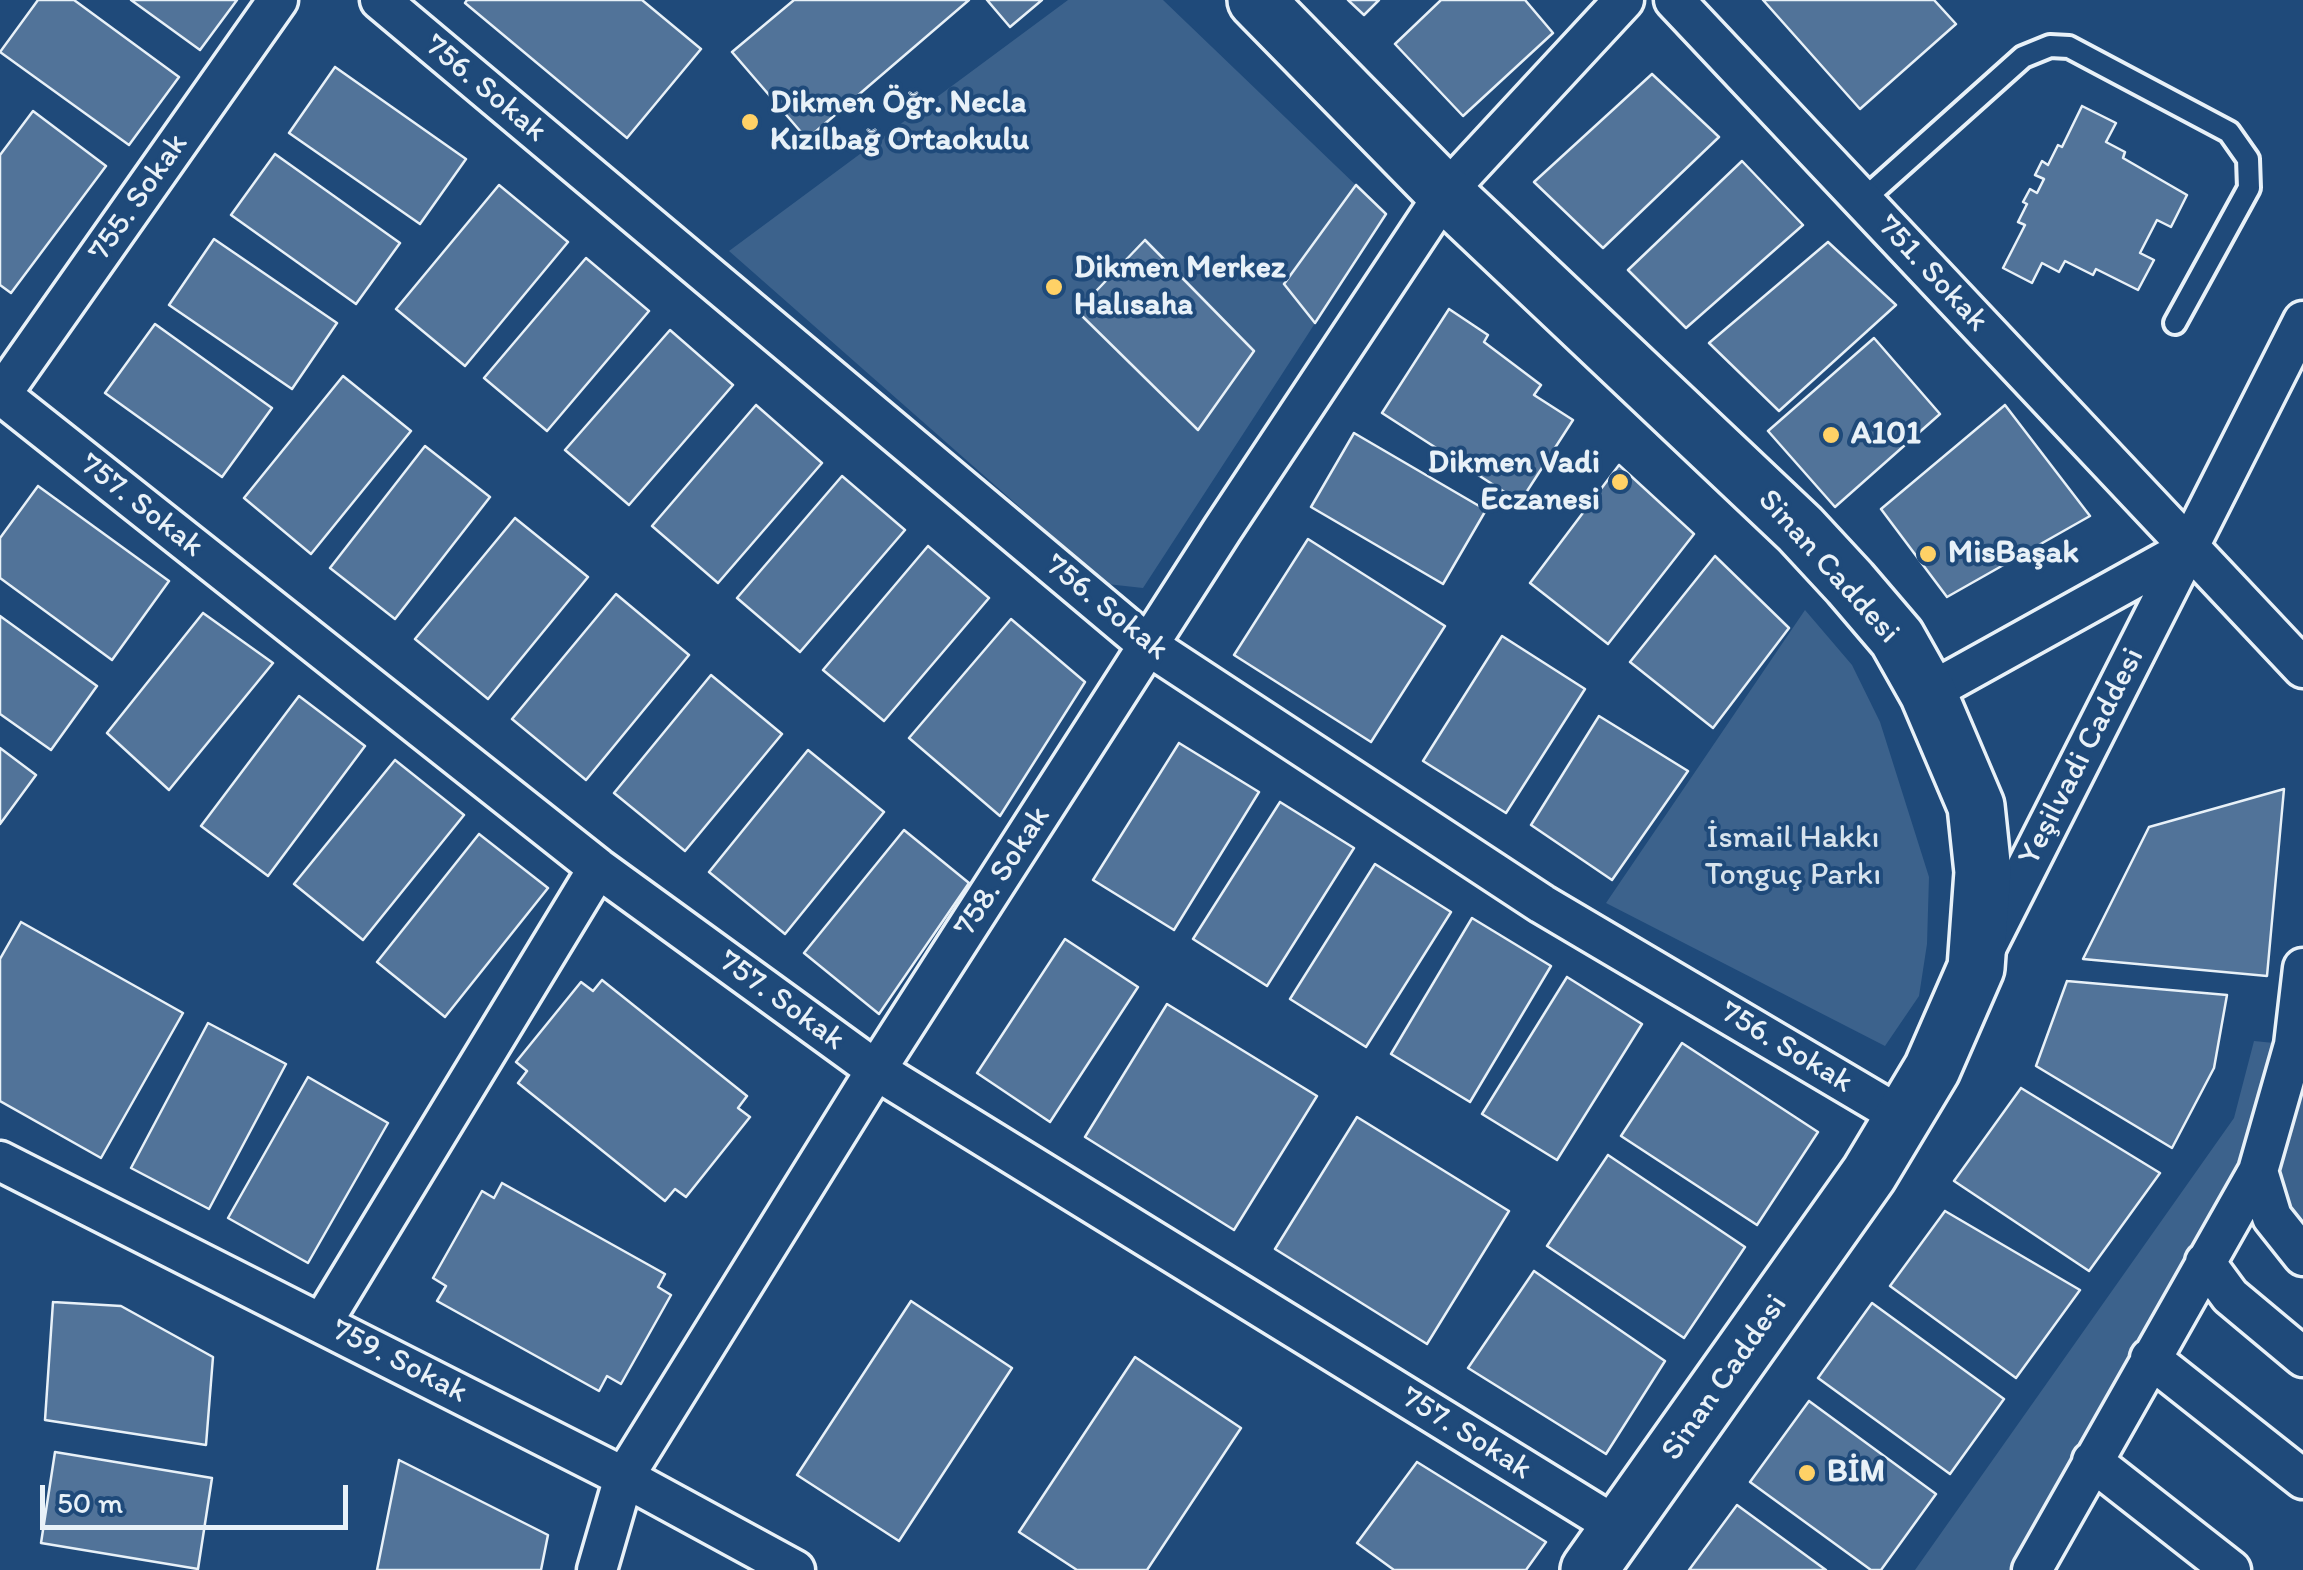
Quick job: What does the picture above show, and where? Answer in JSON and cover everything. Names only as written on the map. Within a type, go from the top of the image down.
[{"type":"main road","name":"Sinan Caddesi","points":[[1256,0],[1445,192],[1800,529],[1897,638],[1928,693],[1976,806],[1983,872],[1976,968],[1932,1069],[1904,1118],[1604,1549]]},
{"type":"street","name":"755. Sokak","points":[[0,395],[278,0]]},
{"type":"street","name":"756. Sokak","points":[[380,0],[1149,646],[1542,904],[1904,1118]]},
{"type":"street","name":"758. Sokak","points":[[596,1570],[624,1477],[876,1070],[1445,192],[1624,0]]},
{"type":"street","name":"751. Sokak","points":[[1674,0],[2303,668]]},
{"type":"street","name":"Yeşilvadi Caddesi","points":[[1976,968],[2090,735],[2192,547],[2303,321]]},
{"type":"street","name":"757. Sokak","points":[[0,395],[598,868],[876,1070],[1604,1549]]},
{"type":"street","name":"Yeşilvadi Caddesi","points":[[1928,693],[2192,547]]},
{"type":"street","points":[[322,1323],[598,868]]},
{"type":"street","points":[[2042,1565],[2092,1461],[2258,1172],[2294,1045],[2303,968]]},
{"type":"street","name":"759. Sokak","points":[[0,1161],[624,1477],[794,1570]]},
{"type":"street","points":[[2258,1172],[2272,1217],[2303,1256]]},
{"type":"street","points":[[2205,1262],[2230,1296],[2303,1357]]},
{"type":"street","points":[[2150,1358],[2303,1479]]},
{"type":"street","points":[[2092,1461],[2231,1570]]},
{"type":"lane","points":[[1863,200],[2023,56],[2050,46],[2069,46],[2229,132],[2248,159],[2249,188],[2174,323]]},
{"type":"green space","name":"Dikmen Merkez Halısaha","points":[[1068,0],[1163,0],[1386,214],[1143,588],[1107,584],[729,251]]},
{"type":"green space","name":"İsmail Hakkı Tonguç Parkı","points":[[1805,610],[1852,665],[1880,722],[1929,877],[1927,944],[1919,996],[1885,1046],[1606,903]]},
{"type":"green space","points":[[2303,968],[2303,1256],[2258,1173],[2029,1570],[1915,1570],[2234,1118],[2254,1041],[2294,1045]]},
{"type":"building","points":[[38,0],[74,0],[179,77],[129,145],[0,52]]},
{"type":"building","points":[[131,0],[237,0],[200,50]]},
{"type":"building","points":[[642,0],[701,49],[627,138],[465,3]]},
{"type":"building","points":[[794,0],[969,0],[807,139],[732,52]]},
{"type":"building","points":[[987,0],[1042,0],[1010,27]]},
{"type":"building","points":[[1348,0],[1379,0],[1364,15]]},
{"type":"building","points":[[1441,0],[1525,0],[1553,33],[1463,116],[1395,44]]},
{"type":"building","points":[[1763,0],[1934,0],[1956,24],[1860,109]]},
{"type":"building","points":[[335,67],[466,159],[420,224],[289,133]]},
{"type":"building","points":[[1652,74],[1719,137],[1603,248],[1534,182]]},
{"type":"building","points":[[2082,106],[2116,123],[2106,142],[2125,152],[2123,158],[2187,195],[2171,227],[2157,220],[2140,253],[2154,260],[2138,290],[2096,269],[2093,275],[2065,261],[2059,272],[2042,263],[2032,283],[2003,268],[2025,225],[2018,222],[2027,204],[2023,202],[2030,189],[2037,193],[2044,179],[2035,175],[2042,161],[2048,165],[2058,145],[2062,147]]},
{"type":"building","points":[[33,111],[106,166],[11,293],[0,285],[0,155]]},
{"type":"building","points":[[275,154],[400,243],[356,304],[231,215]]},
{"type":"building","points":[[1742,161],[1803,225],[1686,328],[1628,270]]},
{"type":"building","points":[[499,185],[568,242],[465,366],[396,309]]},
{"type":"building","points":[[1356,185],[1386,214],[1315,323],[1284,284]]},
{"type":"building","points":[[214,239],[337,323],[292,389],[169,305]]},
{"type":"building","points":[[1145,240],[1254,351],[1198,430],[1077,311]]},
{"type":"building","points":[[1828,242],[1896,305],[1779,411],[1709,343]]},
{"type":"building","points":[[586,258],[649,311],[547,431],[484,378]]},
{"type":"building","points":[[1449,309],[1488,335],[1484,342],[1541,385],[1534,395],[1573,420],[1520,502],[1382,413]]},
{"type":"building","points":[[155,324],[272,408],[222,477],[105,393]]},
{"type":"building","points":[[670,330],[733,385],[629,505],[565,450]]},
{"type":"building","points":[[1874,338],[1940,414],[1835,507],[1768,431]]},
{"type":"building","points":[[343,376],[411,431],[311,554],[244,498]]},
{"type":"building","points":[[756,405],[822,463],[718,583],[652,526]]},
{"type":"building","points":[[2005,405],[2090,516],[1947,597],[1881,509]]},
{"type":"building","points":[[1354,433],[1486,510],[1443,584],[1311,507]]},
{"type":"building","points":[[425,446],[490,497],[395,619],[330,568]]},
{"type":"building","points":[[1619,465],[1694,534],[1608,644],[1530,583]]},
{"type":"building","points":[[842,476],[905,530],[800,652],[737,598]]},
{"type":"building","points":[[38,486],[169,581],[112,660],[0,578],[0,538]]},
{"type":"building","points":[[515,518],[588,577],[488,699],[415,639]]},
{"type":"building","points":[[1308,539],[1445,626],[1371,742],[1234,655]]},
{"type":"building","points":[[928,546],[989,598],[884,721],[823,670]]},
{"type":"building","points":[[1715,556],[1789,628],[1713,728],[1630,662]]},
{"type":"building","points":[[616,594],[689,655],[586,780],[512,719]]},
{"type":"building","points":[[203,613],[273,663],[169,790],[107,733]]},
{"type":"building","points":[[0,616],[97,686],[51,750],[0,714]]},
{"type":"building","points":[[1011,619],[1085,682],[1000,816],[909,738]]},
{"type":"building","points":[[1502,636],[1585,689],[1506,813],[1423,761]]},
{"type":"building","points":[[711,675],[782,734],[685,851],[614,793]]},
{"type":"building","points":[[299,696],[365,746],[268,876],[201,826]]},
{"type":"building","points":[[1599,716],[1688,771],[1612,880],[1531,825]]},
{"type":"building","points":[[1179,743],[1259,792],[1174,930],[1093,880]]},
{"type":"building","points":[[0,748],[36,775],[0,824]]},
{"type":"building","points":[[808,750],[884,812],[785,934],[709,872]]},
{"type":"building","points":[[395,760],[464,815],[363,940],[294,884]]},
{"type":"building","points":[[2284,789],[2267,976],[2083,959],[2149,827]]},
{"type":"building","points":[[1280,802],[1354,848],[1267,986],[1193,939]]},
{"type":"building","points":[[904,830],[969,883],[879,1014],[804,953]]},
{"type":"building","points":[[479,834],[548,888],[445,1017],[377,962]]},
{"type":"building","points":[[1375,864],[1451,912],[1366,1047],[1290,999]]},
{"type":"building","points":[[1472,918],[1551,966],[1470,1102],[1391,1054]]},
{"type":"building","points":[[21,922],[183,1013],[101,1158],[0,1101],[0,959]]},
{"type":"building","points":[[1065,939],[1138,987],[1050,1122],[977,1073]]},
{"type":"building","points":[[1567,977],[1642,1024],[1557,1160],[1482,1114]]},
{"type":"building","points":[[602,980],[747,1096],[738,1108],[750,1117],[686,1197],[675,1189],[665,1201],[518,1083],[527,1071],[516,1062],[581,982],[593,991]]},
{"type":"building","points":[[2067,981],[2227,995],[2214,1068],[2172,1148],[2036,1066]]},
{"type":"building","points":[[1167,1004],[1317,1096],[1234,1230],[1085,1137]]},
{"type":"building","points":[[208,1023],[286,1064],[209,1209],[131,1168]]},
{"type":"building","points":[[1682,1043],[1818,1132],[1757,1225],[1621,1136]]},
{"type":"building","points":[[308,1077],[388,1123],[308,1263],[228,1218]]},
{"type":"building","points":[[2021,1088],[2160,1173],[2089,1271],[1954,1181]]},
{"type":"building","points":[[1357,1117],[1509,1211],[1427,1344],[1275,1249]]},
{"type":"building","points":[[1608,1155],[1745,1247],[1684,1338],[1547,1246]]},
{"type":"building","points":[[502,1183],[665,1274],[658,1287],[671,1295],[621,1384],[607,1376],[599,1391],[437,1301],[446,1286],[433,1278],[482,1191],[494,1198]]},
{"type":"building","points":[[1945,1211],[2080,1290],[2016,1378],[1890,1286]]},
{"type":"building","points":[[1534,1271],[1665,1361],[1606,1454],[1468,1368]]},
{"type":"building","points":[[911,1301],[1012,1368],[899,1541],[797,1475]]},
{"type":"building","points":[[53,1302],[121,1306],[213,1357],[206,1445],[45,1420]]},
{"type":"building","points":[[1872,1303],[2004,1399],[1950,1474],[1818,1378]]},
{"type":"building","points":[[1135,1357],[1241,1428],[1147,1570],[1077,1570],[1019,1532]]},
{"type":"building","points":[[1809,1401],[1936,1494],[1881,1570],[1871,1570],[1750,1482]]},
{"type":"building","points":[[55,1452],[212,1478],[198,1569],[41,1543]]},
{"type":"building","points":[[399,1460],[548,1535],[541,1570],[377,1570]]},
{"type":"building","points":[[1417,1462],[1546,1542],[1526,1570],[1394,1570],[1357,1543]]},
{"type":"building","points":[[1737,1505],[1826,1570],[1689,1570]]},
{"type":"place","name":"Dikmen Öğr. Necla Kızılbağ Ortaokulu","points":[[750,122]]},
{"type":"place","name":"Dikmen Merkez Halısaha","points":[[1054,287]]},
{"type":"place","name":"A101","points":[[1831,435]]},
{"type":"place","name":"Dikmen Vadi Eczanesi","points":[[1620,482]]},
{"type":"place","name":"MisBaşak","points":[[1928,554]]},
{"type":"place","name":"BİM","points":[[1807,1473]]}]
